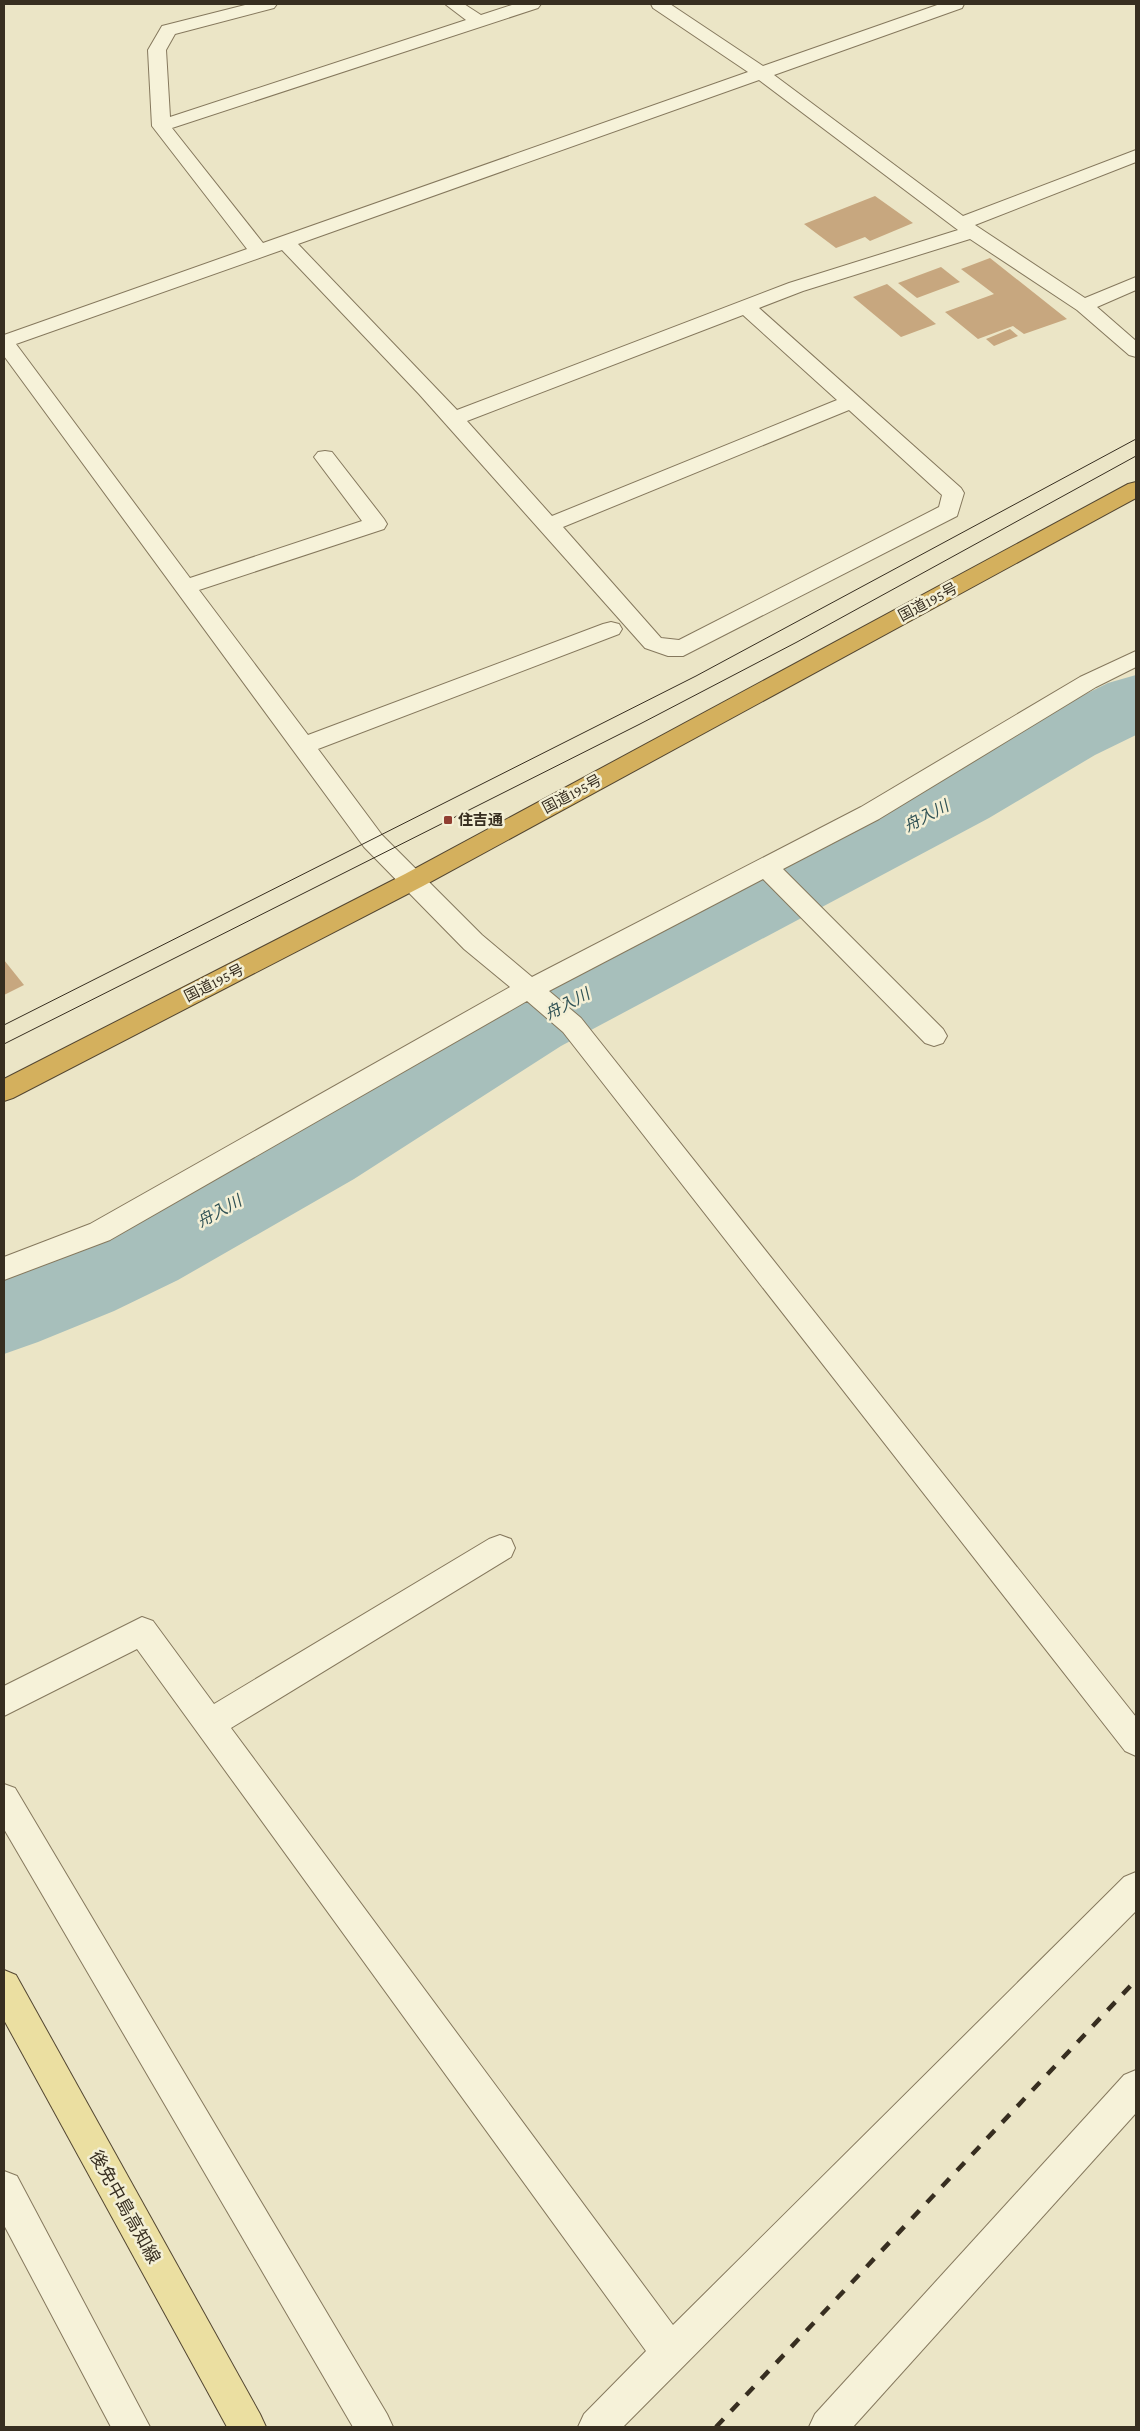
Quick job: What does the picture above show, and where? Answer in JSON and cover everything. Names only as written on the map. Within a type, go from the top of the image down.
[{"type":"highway","name":"国道195号","points":[[4,1091],[414,880],[1136,489]]},
{"type":"main road","name":"後免中島高知線","points":[[4,1987],[247,2427]]},
{"type":"street","points":[[259,251],[161,126],[157,50],[168,30],[268,4]]},
{"type":"street","points":[[453,4],[479,21]]},
{"type":"street","points":[[161,126],[532,4]]},
{"type":"street","points":[[659,4],[761,73],[966,228],[1084,306],[1136,350]]},
{"type":"street","points":[[956,4],[4,342],[373,841],[414,880],[447,917],[572,1025],[1136,1741]]},
{"type":"street","points":[[454,418],[796,287],[966,228],[1136,156]]},
{"type":"street","points":[[285,242],[358,314],[454,418],[654,643],[668,648],[684,648],[949,511],[953,493],[745,306]]},
{"type":"street","points":[[1084,306],[1136,284]]},
{"type":"street","points":[[549,525],[851,402]]},
{"type":"street","points":[[186,587],[376,524],[325,457]]},
{"type":"street","points":[[303,746],[610,629]]},
{"type":"street","points":[[4,1270],[100,1232],[399,1060],[533,993],[870,813],[1088,682],[1136,658]]},
{"type":"street","points":[[766,867],[934,1036]]},
{"type":"street","points":[[209,1724],[500,1548]]},
{"type":"street","points":[[4,1702],[142,1631],[671,2354]]},
{"type":"street","points":[[4,1799],[374,2427]]},
{"type":"street","points":[[597,2427],[1136,1888]]},
{"type":"street","points":[[828,2427],[1136,2087]]},
{"type":"street","points":[[4,2189],[131,2427]]},
{"type":"building","points":[[875,196],[913,223],[870,241],[865,237],[836,248],[804,224]]},
{"type":"building","points":[[990,258],[1067,319],[1024,334],[1013,326],[978,339],[945,312],[994,294],[961,269]]},
{"type":"building","points":[[941,267],[960,282],[917,298],[898,283]]},
{"type":"building","points":[[887,284],[936,324],[901,337],[853,297]]},
{"type":"building","points":[[1010,329],[1018,336],[994,346],[986,339]]},
{"type":"building","points":[[4,960],[24,985],[4,995]]},
{"type":"waterway","name":"舟入川","points":[[4,1314],[80,1283],[144,1253],[321,1154],[530,1023],[960,798],[1067,736],[1136,702]]},
{"type":"tram line","points":[[4,1025],[696,676],[1136,439]]},
{"type":"tram line","points":[[4,1044],[640,724],[797,642],[1136,456]]},
{"type":"railway","points":[[716,2427],[1136,1980]]},
{"type":"place","name":"住吉通","points":[[448,820]]}]
